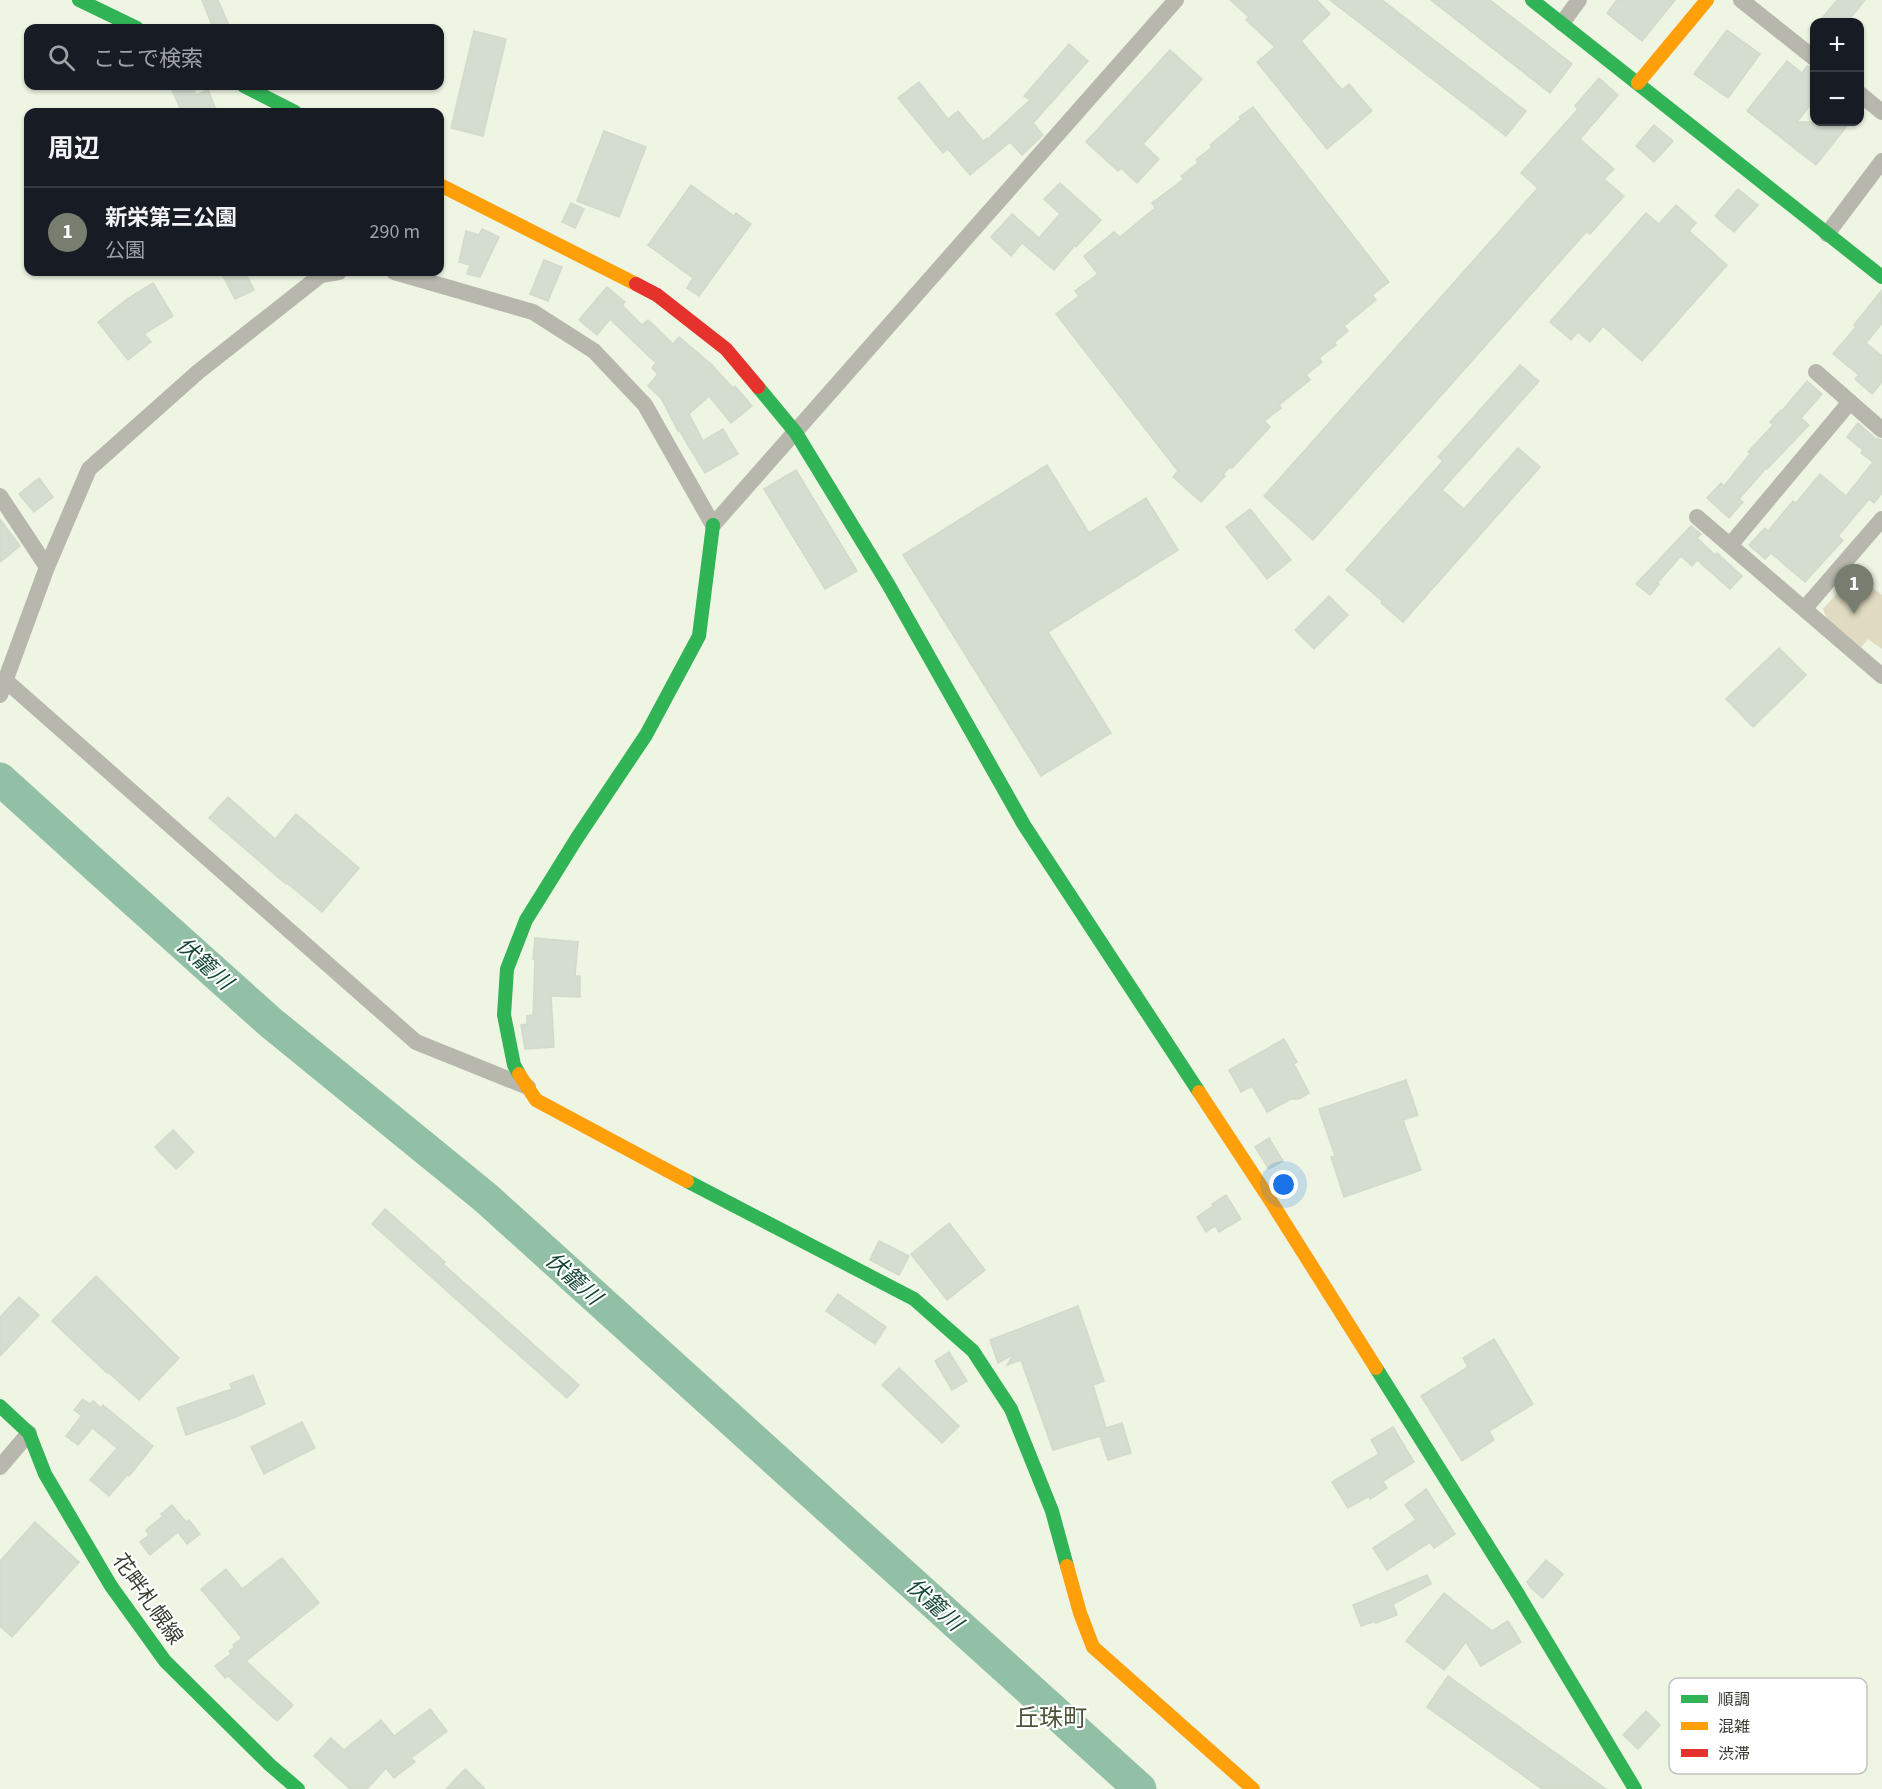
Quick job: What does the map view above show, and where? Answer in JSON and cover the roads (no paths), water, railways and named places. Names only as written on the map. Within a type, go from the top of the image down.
[{"type":"street","points":[[79,0],[129,24]]},
{"type":"street","points":[[1176,0],[713,525],[699,636],[646,735],[577,838],[526,920],[507,969],[504,1015],[514,1065],[536,1100],[914,1299],[973,1351],[1011,1409],[1048,1500],[1080,1613],[1093,1647],[1253,1789]]},
{"type":"street","points":[[1532,0],[1882,277]]},
{"type":"street","points":[[1562,23],[1580,0]]},
{"type":"street","points":[[1638,82],[1707,0]]},
{"type":"street","points":[[1741,0],[1810,54]]},
{"type":"street","points":[[252,90],[287,108]]},
{"type":"street","points":[[1864,97],[1882,112]]},
{"type":"street","points":[[1827,234],[1882,161]]},
{"type":"street","points":[[444,187],[657,295],[726,349],[796,433],[888,584],[1024,825],[1285,1223],[1518,1594],[1635,1789]]},
{"type":"street","points":[[320,276],[206,365],[89,470],[47,567],[3,688],[416,1042],[528,1087]]},
{"type":"street","points":[[408,276],[533,312],[594,351],[645,405],[713,525]]},
{"type":"street","points":[[1816,372],[1882,430]]},
{"type":"street","points":[[1731,544],[1850,402]]},
{"type":"street","points":[[0,496],[47,567]]},
{"type":"street","points":[[1697,517],[1881,674]]},
{"type":"street","points":[[1805,608],[1882,519]]},
{"type":"street","name":"花畔札幌線","points":[[0,1406],[29,1433],[45,1474],[105,1576],[165,1661],[270,1765],[298,1789]]},
{"type":"street","points":[[0,1467],[29,1433]]},
{"type":"waterway","name":"伏籠川","points":[[0,779],[270,1022],[486,1198],[1140,1789]]},
{"type":"place","name":"新栄第三公園","points":[[1854,614]]},
{"type":"district","name":"丘珠町","points":[[1051,1718]]}]
